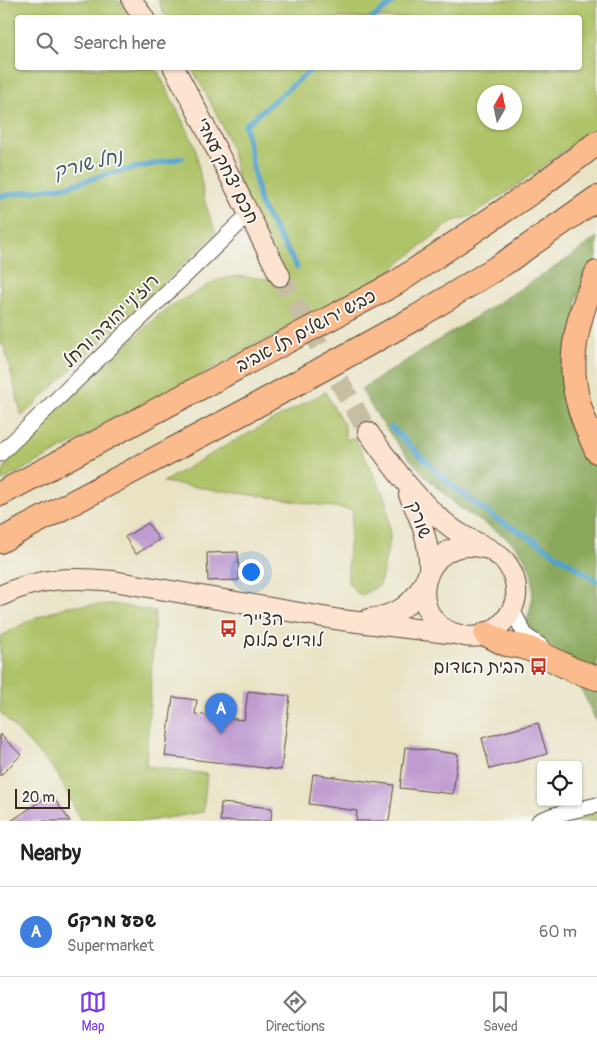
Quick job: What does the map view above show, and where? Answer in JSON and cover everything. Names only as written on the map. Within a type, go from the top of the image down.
[{"type":"highway","name":"כביש ירושלים תל אביב","points":[[0,494],[396,284],[533,191],[597,144]]},
{"type":"highway","points":[[0,541],[246,411],[417,316],[506,262],[597,198]]},
{"type":"highway","points":[[597,273],[586,298],[578,327],[573,362],[576,395],[585,425],[597,451]]},
{"type":"highway","points":[[486,634],[506,644],[524,647],[542,654],[573,670],[597,678]]},
{"type":"main road","points":[[132,0],[142,15]]},
{"type":"main road","name":"חכם יצחק עמדי","points":[[175,70],[280,276]]},
{"type":"main road","points":[[368,432],[398,474],[436,514],[458,532],[502,558],[513,576],[516,589],[512,610],[500,626],[486,634],[469,637],[449,632],[437,623],[429,612],[425,598],[428,573]]},
{"type":"main road","name":"שורק","points":[[398,474],[424,529],[428,548],[428,573]]},
{"type":"main road","points":[[341,620],[371,619],[396,612],[415,597],[428,573],[443,554],[456,547],[470,545],[484,548]]},
{"type":"main road","points":[[0,596],[20,587],[47,580],[70,578],[94,579],[341,620],[456,634]]},
{"type":"street","name":"רוז'ני יהודה ורחל","points":[[0,454],[249,214]]},
{"type":"street","points":[[512,610],[526,636],[563,660],[597,672]]},
{"type":"street","points":[[538,821],[554,815],[597,805]]},
{"type":"green space","points":[[0,0],[118,0],[130,15],[15,15],[15,70],[157,70],[195,146],[205,203],[216,233],[22,416],[4,345],[0,345]]},
{"type":"green space","points":[[158,0],[597,0],[597,127],[471,216],[451,222],[380,279],[0,482],[8,459],[28,435],[167,308],[218,280],[234,276],[274,278],[236,173],[234,159],[225,132],[193,70],[582,70],[582,15],[165,15]]},
{"type":"green space","points":[[597,237],[597,257],[576,300],[584,445],[597,466],[597,669],[570,660],[524,628],[533,595],[533,587],[527,562],[521,552],[504,536],[463,510],[439,490],[391,436],[361,389],[566,260]]},
{"type":"green space","points":[[325,392],[345,427],[345,439],[355,438],[387,501],[390,539],[380,585],[360,596],[348,582],[348,558],[353,510],[163,482]]},
{"type":"green space","points":[[111,604],[155,611],[146,766],[207,774],[203,812],[148,821],[81,821],[57,773],[0,712],[0,637],[30,620],[68,606]]},
{"type":"green space","points":[[579,684],[597,688],[597,723]]},
{"type":"green space","points":[[597,813],[597,821],[567,821]]},
{"type":"building","points":[[148,523],[159,540],[136,554],[125,537]]},
{"type":"building","points":[[238,552],[239,580],[208,581],[207,553]]},
{"type":"building","points":[[248,691],[290,696],[281,770],[165,756],[173,697],[197,700],[195,714],[244,720]]},
{"type":"building","points":[[538,723],[547,754],[490,769],[482,738]]},
{"type":"building","points":[[0,734],[21,755],[0,776]]},
{"type":"building","points":[[405,747],[458,754],[453,794],[400,788]]},
{"type":"building","points":[[313,774],[394,785],[389,821],[356,821],[357,811],[309,804]]},
{"type":"building","points":[[51,794],[70,821],[11,821]]},
{"type":"building","points":[[221,803],[272,808],[271,821],[220,821]]},
{"type":"waterway","name":"נחל שורק","points":[[377,15],[396,0]]},
{"type":"waterway","points":[[297,267],[260,204],[245,125],[311,70]]},
{"type":"waterway","name":"נחל שורק","points":[[0,196],[68,186],[111,173],[182,158]]},
{"type":"waterway","points":[[391,427],[451,485],[495,518],[531,538],[597,581]]},
{"type":"tunnel","points":[[280,276],[368,432]]},
{"type":"place","name":"הצייר לודויג בלום","points":[[229,629]]},
{"type":"place","name":"הבית האדום","points":[[539,667]]},
{"type":"place","name":"שפע מרקט","points":[[221,734]]}]
